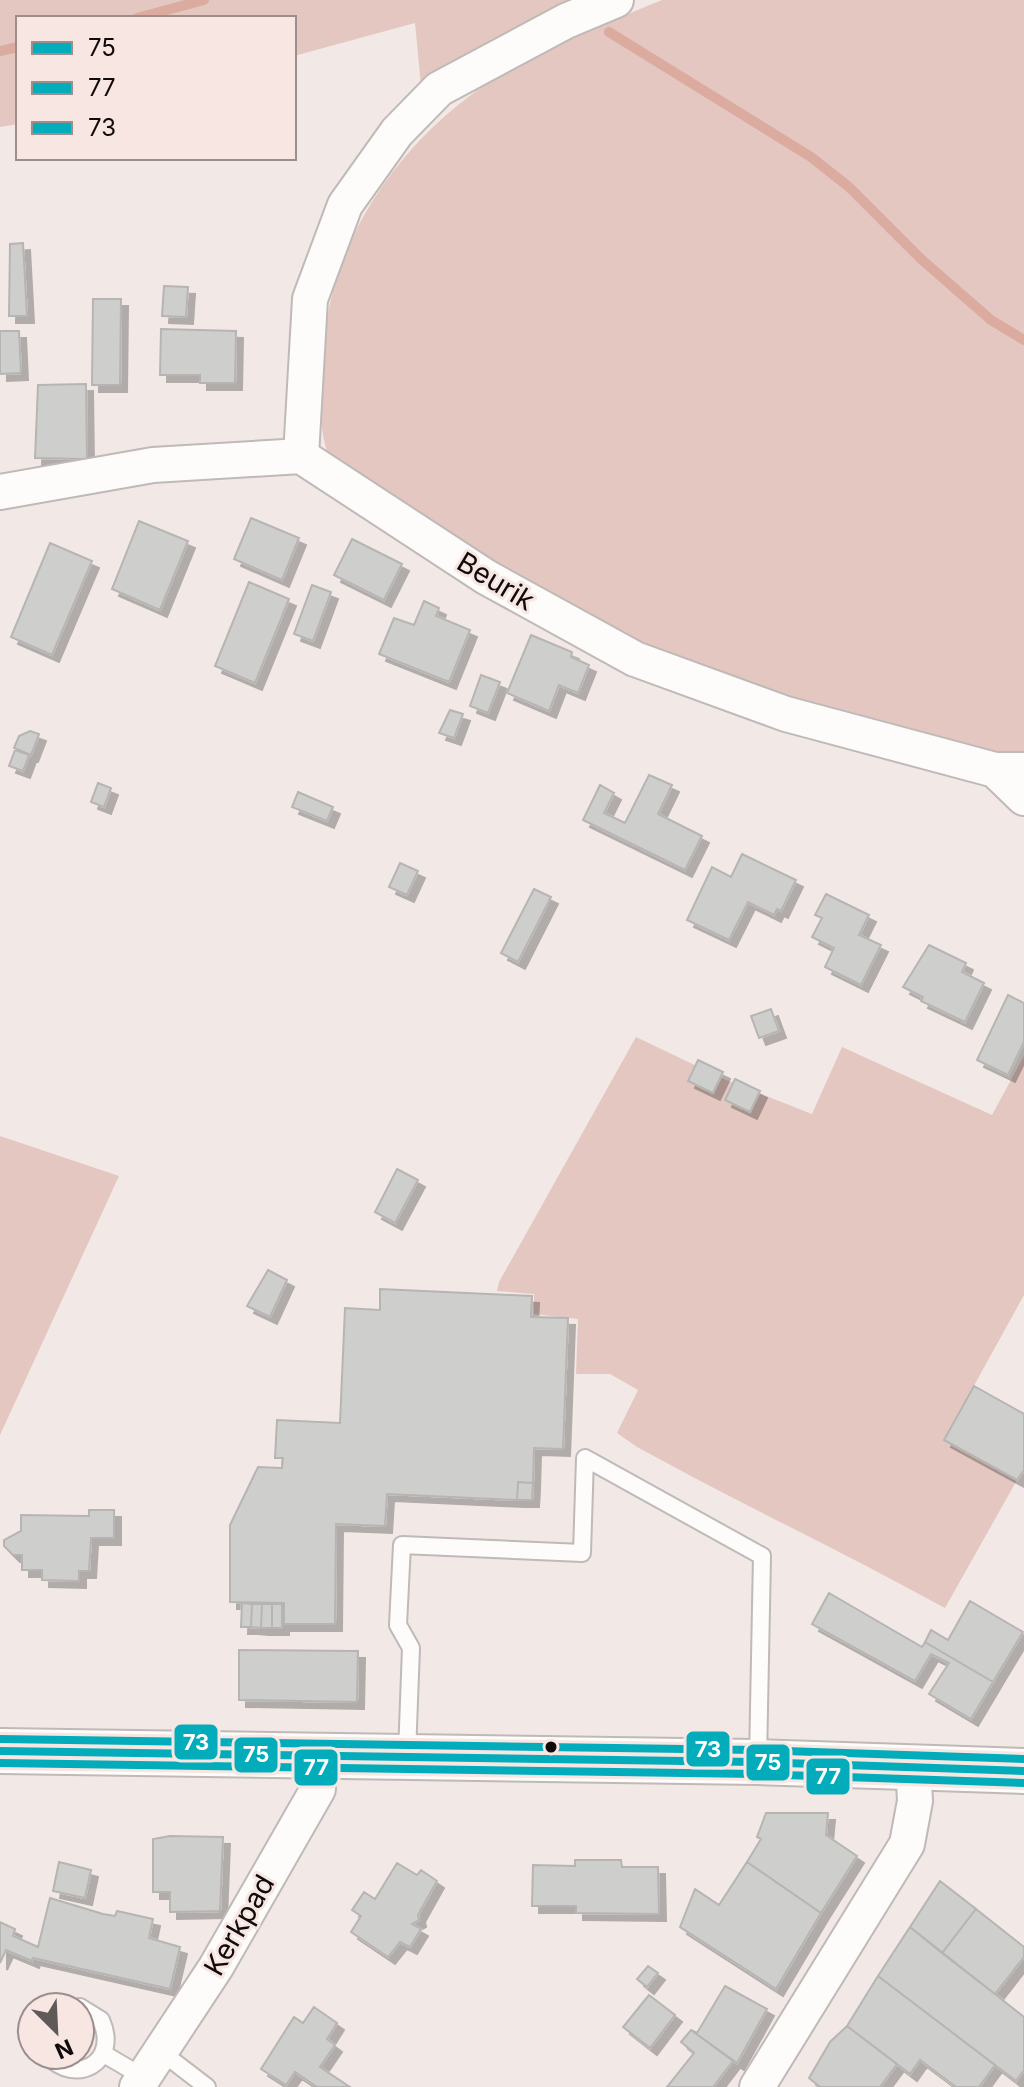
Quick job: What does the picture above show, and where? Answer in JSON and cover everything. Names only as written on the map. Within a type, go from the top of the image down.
[{"type":"main road","points":[[0,1751],[319,1771],[407,1755],[913,1765],[1024,1771]]},
{"type":"street","points":[[0,492],[153,465],[301,456],[310,299],[345,205],[397,132],[439,89],[566,21],[616,0]]},
{"type":"street","name":"Beurik","points":[[301,456],[486,577],[635,659],[786,714],[1009,770],[1024,798]]},
{"type":"street","points":[[757,2087],[907,1844],[915,1801],[913,1765]]},
{"type":"street","name":"Kerkpad","points":[[146,2072],[216,1967],[319,1771]]},
{"type":"lane","points":[[407,1755],[411,1648],[398,1625],[402,1545],[582,1553],[585,1458],[762,1556],[757,1762]]},
{"type":"lane","points":[[96,2017],[101,2020],[108,2043],[96,2064]]},
{"type":"lane","points":[[104,2054],[146,2072],[207,2087]]},
{"type":"shaded area","points":[[0,0],[597,0],[492,39],[421,86],[415,23],[296,55],[296,16],[16,16],[16,124],[0,127]]},
{"type":"shaded area","points":[[662,0],[1024,0],[1024,756],[994,755],[821,708],[736,681],[653,648],[529,586],[332,464],[324,438],[321,411],[329,307],[343,261],[363,217],[389,176],[421,139],[457,106],[496,77],[554,46]]},
{"type":"shaded area","points":[[636,1037],[726,1080],[812,1114],[842,1047],[992,1115],[1024,1056],[1024,1295],[944,1440],[1017,1480],[945,1608],[675,1468],[617,1433],[638,1390],[610,1374],[576,1374],[578,1319],[534,1314],[534,1294],[497,1291],[499,1282]]},
{"type":"shaded area","points":[[0,1136],[119,1176],[0,1435]]},
{"type":"building","points":[[23,243],[27,316],[9,316],[10,244]]},
{"type":"building","points":[[164,286],[188,287],[186,317],[162,316]]},
{"type":"building","points":[[93,299],[121,299],[120,385],[92,385]]},
{"type":"building","points":[[161,329],[236,331],[235,383],[200,383],[200,375],[160,375]]},
{"type":"building","points":[[0,331],[19,331],[21,373],[0,374]]},
{"type":"building","points":[[86,384],[87,459],[35,458],[38,385]]},
{"type":"building","points":[[251,518],[299,538],[282,580],[234,559]]},
{"type":"building","points":[[139,521],[188,541],[160,610],[112,589]]},
{"type":"building","points":[[352,539],[402,564],[384,600],[334,575]]},
{"type":"building","points":[[50,543],[92,561],[52,655],[11,637]]},
{"type":"building","points":[[249,582],[289,599],[255,683],[215,666]]},
{"type":"building","points":[[312,585],[331,592],[313,641],[294,634]]},
{"type":"building","points":[[424,601],[439,608],[436,616],[470,630],[449,682],[379,654],[394,618],[414,625]]},
{"type":"building","points":[[531,635],[572,652],[571,657],[589,665],[578,693],[559,685],[549,711],[507,693]]},
{"type":"building","points":[[481,675],[500,682],[488,713],[470,706]]},
{"type":"building","points":[[450,710],[463,714],[454,738],[439,733]]},
{"type":"building","points":[[30,731],[39,734],[31,755],[14,748],[19,736]]},
{"type":"building","points":[[15,750],[29,755],[23,771],[9,766]]},
{"type":"building","points":[[649,775],[672,785],[658,814],[702,836],[685,870],[583,820],[600,785],[614,793],[604,813],[625,823]]},
{"type":"building","points":[[98,783],[111,788],[104,807],[91,802]]},
{"type":"building","points":[[298,792],[333,807],[327,821],[292,807]]},
{"type":"building","points":[[742,854],[796,880],[781,911],[777,909],[774,915],[748,902],[729,940],[687,920],[712,867],[731,877]]},
{"type":"building","points":[[400,863],[418,871],[407,895],[389,887]]},
{"type":"building","points":[[534,889],[551,897],[518,962],[501,953]]},
{"type":"building","points":[[826,894],[869,915],[859,935],[881,945],[861,985],[825,967],[834,948],[812,937],[822,918],[815,915]]},
{"type":"building","points":[[929,945],[966,963],[962,972],[984,983],[965,1022],[921,1001],[923,997],[903,987]]},
{"type":"building","points":[[1008,995],[1024,1003],[1024,1042],[1008,1075],[977,1060]]},
{"type":"building","points":[[771,1009],[779,1031],[759,1038],[751,1016]]},
{"type":"building","points":[[698,1060],[723,1072],[713,1093],[688,1081]]},
{"type":"building","points":[[735,1079],[760,1091],[750,1112],[725,1100]]},
{"type":"building","points":[[397,1169],[418,1180],[395,1223],[375,1212]]},
{"type":"building","points":[[268,1270],[287,1280],[270,1317],[247,1306]]},
{"type":"building","points":[[380,1289],[532,1296],[531,1317],[568,1318],[563,1449],[534,1448],[533,1483],[518,1482],[517,1500],[387,1494],[385,1526],[336,1524],[335,1624],[284,1624],[284,1603],[230,1602],[230,1525],[258,1467],[282,1468],[283,1458],[275,1458],[277,1420],[340,1423],[345,1308],[380,1310]]},
{"type":"building","points":[[974,1386],[1024,1414],[1024,1470],[1017,1480],[944,1440]]},
{"type":"building","points":[[518,1482],[533,1483],[532,1500],[517,1500]]},
{"type":"building","points":[[89,1510],[114,1510],[114,1538],[91,1538],[89,1571],[79,1571],[79,1581],[42,1580],[42,1570],[22,1570],[22,1555],[13,1555],[4,1546],[4,1540],[21,1531],[21,1515],[89,1516]]},
{"type":"building","points":[[829,1593],[922,1647],[925,1642],[993,1682],[971,1719],[929,1694],[949,1663],[931,1654],[915,1681],[812,1624]]},
{"type":"building","points":[[970,1601],[1023,1632],[993,1682],[925,1642],[931,1630],[948,1640]]},
{"type":"building","points":[[242,1603],[252,1604],[251,1627],[241,1627]]},
{"type":"building","points":[[252,1604],[262,1604],[261,1628],[251,1627]]},
{"type":"building","points":[[262,1604],[272,1604],[272,1628],[261,1628]]},
{"type":"building","points":[[272,1604],[282,1604],[282,1628],[272,1628]]},
{"type":"building","points":[[239,1650],[358,1651],[357,1702],[239,1700]]},
{"type":"building","points":[[766,1813],[828,1813],[826,1835],[857,1856],[821,1913],[747,1862],[761,1839],[757,1837]]},
{"type":"building","points":[[170,1836],[223,1837],[220,1911],[170,1912],[170,1892],[153,1892],[153,1839]]},
{"type":"building","points":[[575,1860],[621,1860],[622,1867],[658,1867],[659,1914],[576,1913],[576,1906],[532,1906],[533,1865],[575,1866]]},
{"type":"building","points":[[59,1862],[91,1870],[85,1898],[53,1891]]},
{"type":"building","points":[[747,1862],[821,1913],[776,1989],[680,1927],[695,1889],[719,1905]]},
{"type":"building","points":[[397,1863],[417,1875],[421,1870],[437,1881],[418,1915],[419,1920],[412,1924],[421,1929],[410,1947],[400,1942],[388,1957],[351,1932],[361,1916],[352,1910],[364,1892],[375,1899]]},
{"type":"building","points":[[940,1881],[976,1909],[942,1953],[910,1927]]},
{"type":"building","points":[[50,1898],[103,1914],[115,1916],[117,1911],[153,1919],[149,1938],[180,1947],[170,1989],[33,1958],[32,1961],[6,1950],[0,1963],[0,1922],[15,1929],[13,1936],[38,1947]]},
{"type":"building","points":[[976,1909],[1024,1947],[1024,1957],[995,1994],[942,1953]]},
{"type":"building","points":[[910,1927],[1024,2017],[1024,2070],[1016,2081],[878,1976]]},
{"type":"building","points":[[648,1966],[658,1973],[647,1987],[637,1979]]},
{"type":"building","points":[[878,1976],[995,2065],[979,2087],[956,2087],[920,2060],[910,2074],[847,2026]]},
{"type":"building","points":[[725,1986],[767,2009],[737,2063],[691,2030],[697,2033]]},
{"type":"building","points":[[649,1995],[675,2015],[650,2048],[623,2027]]},
{"type":"building","points":[[314,2007],[337,2023],[327,2039],[335,2045],[320,2067],[350,2087],[317,2087],[295,2072],[286,2085],[261,2069],[294,2017],[303,2023]]},
{"type":"building","points":[[847,2026],[897,2064],[880,2087],[820,2087],[809,2078],[830,2042]]},
{"type":"building","points":[[691,2030],[733,2061],[713,2087],[667,2087],[694,2053],[681,2042]]},
{"type":"waterway","points":[[144,16],[204,0]]},
{"type":"waterway","points":[[609,32],[811,157],[849,187],[921,259],[991,320],[1024,340]]},
{"type":"waterway","points":[[0,51],[16,47]]},
{"type":"transit line","name":"73","points":[[0,1739],[757,1750],[1024,1759]]},
{"type":"transit line","name":"75","points":[[0,1751],[757,1762],[1024,1771]]},
{"type":"transit line","name":"77","points":[[0,1763],[757,1774],[1024,1783]]}]
